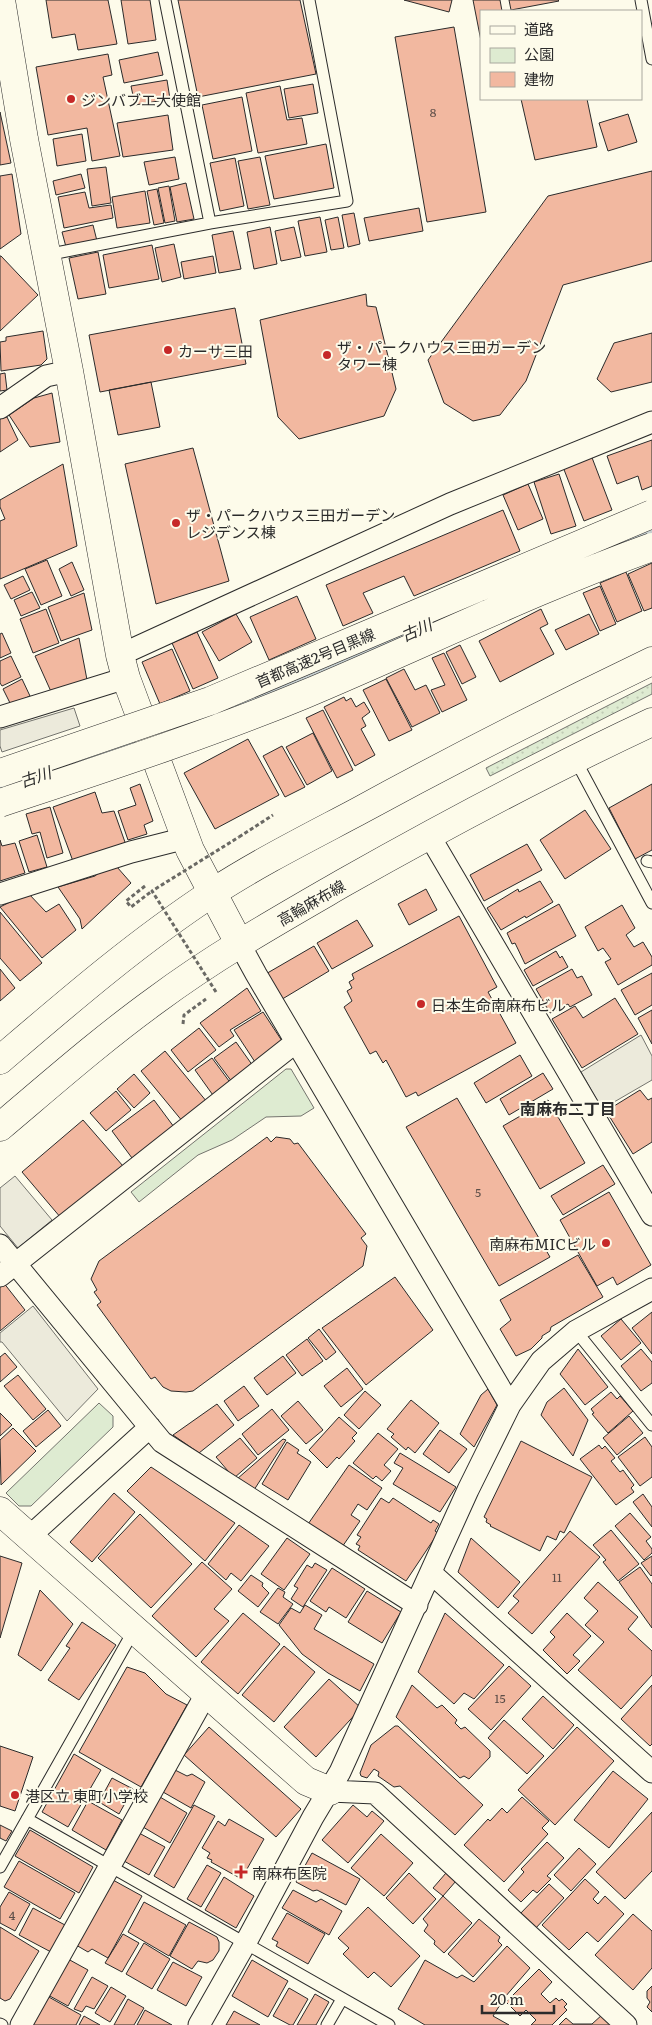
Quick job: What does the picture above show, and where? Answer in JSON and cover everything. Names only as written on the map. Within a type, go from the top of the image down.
[{"type":"main road","points":[[1,0],[5,53],[24,139],[69,371],[123,667],[190,850],[239,943]]},
{"type":"main road","name":"首都高速2号目黒線","points":[[0,773],[210,701],[652,514]]},
{"type":"main road","name":"首都高速2号目黒線","points":[[0,803],[236,722],[652,547]]},
{"type":"main road","points":[[0,1060],[119,960],[213,892],[246,872],[555,707],[652,661]]},
{"type":"main road","name":"高輪麻布線","points":[[0,1127],[130,1019],[239,943],[429,834],[575,758],[652,722]]},
{"type":"main road","points":[[0,1511],[306,1781],[330,1791]]},
{"type":"street","points":[[0,408],[46,376],[69,371]]},
{"type":"street","points":[[0,717],[123,667],[450,504],[652,422]]},
{"type":"street","points":[[429,834],[652,1215]]},
{"type":"street","points":[[0,894],[131,852],[186,838]]},
{"type":"street","points":[[239,943],[510,1405]]},
{"type":"street","points":[[8,1270],[296,1042]]},
{"type":"street","points":[[0,1245],[8,1270],[162,1442],[417,1605]]},
{"type":"street","points":[[200,2025],[313,1817],[330,1791],[417,1605],[468,1490],[510,1405],[541,1361],[576,1331],[652,1289]]},
{"type":"street","points":[[30,1537],[150,1427]]},
{"type":"street","points":[[431,1573],[652,1772]]},
{"type":"street","points":[[21,2025],[206,1694]]},
{"type":"street","points":[[330,1791],[375,1793],[626,2025]]},
{"type":"lane","points":[[166,0],[210,223]]},
{"type":"lane","points":[[46,255],[210,223],[347,201],[309,0]]},
{"type":"lane","points":[[641,0],[652,59]]},
{"type":"lane","points":[[575,758],[652,903]]},
{"type":"lane","points":[[576,1331],[652,1425]]},
{"type":"lane","points":[[0,1867],[134,1630]]},
{"type":"lane","points":[[27,1819],[389,2025]]},
{"type":"lane","points":[[327,2025],[342,1999]]},
{"type":"path","points":[[145,886],[126,901],[132,907],[152,891],[273,815]]},
{"type":"path","points":[[152,891],[216,992],[184,1015],[183,1024]]},
{"type":"green space","points":[[652,683],[652,694],[490,776],[486,768]]},
{"type":"green space","points":[[286,1069],[291,1069],[314,1108],[301,1116],[266,1117],[232,1140],[198,1155],[139,1202],[131,1192]]},
{"type":"green space","points":[[99,1403],[113,1416],[113,1427],[31,1506],[19,1506],[6,1493]]},
{"type":"shaded area","points":[[74,708],[80,726],[2,752],[0,730]]},
{"type":"shaded area","points":[[641,1035],[652,1056],[652,1080],[602,1109],[581,1072]]},
{"type":"shaded area","points":[[15,1176],[52,1220],[18,1248],[0,1226],[0,1188]]},
{"type":"shaded area","points":[[33,1306],[98,1389],[67,1421],[2,1342],[0,1342],[0,1333]]},
{"type":"building","points":[[46,0],[108,0],[117,44],[78,50],[75,34],[52,38]]},
{"type":"building","points":[[121,0],[150,0],[156,40],[128,44]]},
{"type":"building","points":[[178,0],[300,0],[316,74],[198,97]]},
{"type":"building","points":[[404,0],[452,0],[449,12]]},
{"type":"building","points":[[473,0],[500,0],[502,10],[480,10],[480,36]]},
{"type":"building","points":[[509,0],[558,0],[559,1],[511,10]]},
{"type":"building","points":[[454,27],[486,212],[427,222],[395,37]]},
{"type":"building","points":[[158,52],[163,75],[124,83],[119,60]]},
{"type":"building","points":[[108,54],[112,75],[103,77],[120,156],[92,161],[87,128],[48,135],[36,67]]},
{"type":"building","points":[[167,80],[170,99],[135,105],[131,86]]},
{"type":"building","points":[[313,84],[318,113],[289,118],[284,89]]},
{"type":"building","points":[[280,86],[287,120],[302,118],[307,144],[258,153],[246,93]]},
{"type":"building","points":[[242,97],[252,151],[213,159],[202,105]]},
{"type":"building","points":[[521,100],[587,100],[597,147],[535,160]]},
{"type":"building","points":[[0,112],[11,163],[0,165]]},
{"type":"building","points":[[628,114],[637,142],[608,151],[599,123]]},
{"type":"building","points":[[168,115],[173,150],[123,157],[117,123]]},
{"type":"building","points":[[82,134],[86,161],[57,166],[53,139]]},
{"type":"building","points":[[326,144],[334,188],[274,199],[265,156]]},
{"type":"building","points":[[175,157],[179,179],[149,185],[144,162]]},
{"type":"building","points":[[260,157],[270,205],[248,209],[238,161]]},
{"type":"building","points":[[235,158],[244,206],[220,211],[210,163]]},
{"type":"building","points":[[106,167],[111,203],[92,206],[87,169]]},
{"type":"building","points":[[652,171],[652,261],[563,285],[526,381],[500,415],[473,421],[444,403],[428,360],[548,196]]},
{"type":"building","points":[[12,174],[21,234],[0,249],[0,176]]},
{"type":"building","points":[[81,174],[85,188],[56,195],[53,181]]},
{"type":"building","points":[[186,183],[194,219],[177,222],[170,187]]},
{"type":"building","points":[[169,186],[175,221],[165,223],[158,188]]},
{"type":"building","points":[[157,189],[164,223],[154,225],[147,191]]},
{"type":"building","points":[[145,191],[150,223],[117,228],[112,197]]},
{"type":"building","points":[[85,192],[89,208],[111,205],[113,218],[64,228],[58,197]]},
{"type":"building","points":[[419,208],[423,231],[369,241],[364,218]]},
{"type":"building","points":[[354,213],[360,244],[348,247],[342,215]]},
{"type":"building","points":[[320,217],[327,252],[305,256],[298,221]]},
{"type":"building","points":[[338,217],[344,248],[331,250],[325,220]]},
{"type":"building","points":[[93,225],[97,241],[66,247],[62,232]]},
{"type":"building","points":[[270,227],[277,264],[254,269],[247,232]]},
{"type":"building","points":[[294,227],[301,257],[281,261],[275,231]]},
{"type":"building","points":[[233,231],[241,269],[219,273],[212,235]]},
{"type":"building","points":[[174,244],[181,277],[162,282],[155,248]]},
{"type":"building","points":[[152,245],[159,279],[109,288],[103,255]]},
{"type":"building","points":[[98,252],[106,294],[78,299],[69,258]]},
{"type":"building","points":[[0,256],[38,295],[0,331]]},
{"type":"building","points":[[213,256],[216,273],[184,279],[181,262]]},
{"type":"building","name":"ザ・パークハウス三田ガーデン タワー棟","points":[[366,294],[367,306],[376,307],[396,389],[384,416],[299,439],[278,417],[260,320]]},
{"type":"building","name":"カーサ三田","points":[[235,308],[246,364],[100,392],[89,335]]},
{"type":"building","points":[[43,331],[47,359],[41,365],[1,371],[0,342],[6,341],[6,337]]},
{"type":"building","points":[[652,333],[652,382],[611,392],[597,379],[614,343]]},
{"type":"building","points":[[5,373],[7,390],[0,391],[0,374]]},
{"type":"building","points":[[151,382],[160,427],[118,435],[109,390]]},
{"type":"building","points":[[52,393],[60,442],[30,447],[9,415],[34,398]]},
{"type":"building","points":[[7,417],[18,440],[0,452],[0,419]]},
{"type":"building","points":[[652,440],[652,486],[642,490],[638,476],[617,484],[607,456]]},
{"type":"building","name":"ザ・パークハウス三田ガーデン レジデンス棟","points":[[193,448],[229,581],[156,604],[125,464]]},
{"type":"building","points":[[591,455],[612,510],[584,521],[563,467]]},
{"type":"building","points":[[63,464],[77,546],[0,579],[0,521],[5,519],[0,507],[0,500]]},
{"type":"building","points":[[559,474],[576,526],[551,534],[534,482]]},
{"type":"building","points":[[528,484],[543,519],[518,530],[503,495]]},
{"type":"building","points":[[503,510],[520,551],[414,596],[404,576],[363,593],[373,613],[343,626],[326,585]]},
{"type":"building","points":[[47,560],[62,596],[41,605],[25,569]]},
{"type":"building","points":[[72,562],[84,590],[71,596],[59,569]]},
{"type":"building","points":[[652,563],[652,608],[644,611],[628,574]]},
{"type":"building","points":[[626,572],[642,611],[617,622],[600,583]]},
{"type":"building","points":[[23,576],[30,590],[11,599],[4,585]]},
{"type":"building","points":[[600,586],[616,624],[600,631],[583,593]]},
{"type":"building","points":[[32,592],[40,608],[21,616],[14,600]]},
{"type":"building","points":[[84,593],[92,630],[61,641],[48,607]]},
{"type":"building","points":[[297,596],[316,639],[269,660],[250,617]]},
{"type":"building","points":[[46,609],[59,643],[33,653],[20,619]]},
{"type":"building","points":[[541,609],[548,624],[540,628],[554,654],[500,682],[479,641]]},
{"type":"building","points":[[236,614],[252,642],[219,661],[202,632]]},
{"type":"building","points":[[589,614],[599,634],[566,650],[555,630]]},
{"type":"building","points":[[197,632],[218,678],[193,689],[172,643]]},
{"type":"building","points":[[2,633],[11,653],[0,658],[0,634]]},
{"type":"building","points":[[79,638],[88,685],[53,696],[35,656]]},
{"type":"building","points":[[460,645],[476,677],[462,684],[446,652]]},
{"type":"building","points":[[172,649],[190,691],[160,704],[142,662]]},
{"type":"building","points":[[444,653],[467,700],[442,712],[431,690],[445,685],[432,658]]},
{"type":"building","points":[[11,656],[21,677],[2,686],[0,683],[0,661]]},
{"type":"building","points":[[404,669],[415,690],[426,685],[440,713],[412,727],[386,678]]},
{"type":"building","points":[[22,679],[30,696],[11,705],[3,689]]},
{"type":"building","points":[[386,679],[412,730],[389,741],[363,690]]},
{"type":"building","points":[[344,697],[346,701],[351,698],[356,707],[364,702],[370,712],[362,718],[366,726],[361,729],[375,755],[355,766],[324,707]]},
{"type":"building","points":[[323,710],[353,770],[337,778],[306,718]]},
{"type":"building","points":[[313,733],[332,771],[307,785],[286,747]]},
{"type":"building","points":[[248,739],[279,795],[215,829],[184,773]]},
{"type":"building","points":[[282,746],[305,787],[285,797],[263,756]]},
{"type":"building","points":[[140,784],[153,821],[144,825],[147,834],[128,840],[118,811],[136,805],[130,788]]},
{"type":"building","points":[[652,784],[652,850],[635,859],[609,808]]},
{"type":"building","points":[[95,792],[102,813],[114,811],[126,845],[74,864],[53,807]]},
{"type":"building","points":[[50,807],[63,853],[47,858],[40,832],[32,834],[26,814]]},
{"type":"building","points":[[585,810],[611,849],[565,879],[540,840]]},
{"type":"building","points":[[37,835],[47,867],[29,872],[19,841]]},
{"type":"building","points":[[0,840],[2,846],[15,843],[25,873],[0,881]]},
{"type":"building","points":[[527,844],[542,870],[484,901],[470,875]]},
{"type":"building","points":[[117,867],[131,883],[82,929],[80,919],[58,887],[95,876],[102,870]]},
{"type":"building","points":[[540,881],[553,902],[501,930],[487,908],[518,889],[519,892]]},
{"type":"building","points":[[426,889],[437,910],[409,925],[398,904]]},
{"type":"building","points":[[28,893],[46,912],[59,904],[76,930],[42,958],[0,907]]},
{"type":"building","points":[[559,904],[576,936],[525,964],[515,943],[512,944],[507,933]]},
{"type":"building","points":[[622,905],[635,928],[626,935],[634,947],[643,942],[652,957],[652,965],[618,985],[605,962],[611,959],[603,948],[598,951],[585,927]]},
{"type":"building","points":[[0,912],[42,963],[20,981],[0,958]]},
{"type":"building","name":"日本生命南麻布ビル","points":[[459,916],[497,987],[488,992],[516,1043],[418,1096],[416,1092],[406,1097],[386,1060],[383,1063],[376,1051],[370,1054],[344,1007],[352,1001],[347,991],[352,988],[349,982],[354,979],[352,974]]},
{"type":"building","points":[[357,920],[373,946],[332,969],[317,943]]},
{"type":"building","points":[[314,946],[329,971],[279,1001],[264,975]]},
{"type":"building","points":[[556,951],[560,958],[562,956],[568,967],[533,986],[524,970]]},
{"type":"building","points":[[0,969],[15,988],[0,1001]]},
{"type":"building","points":[[572,969],[577,978],[582,976],[592,995],[570,1007],[568,1004],[550,1013],[536,989]]},
{"type":"building","points":[[652,973],[652,1005],[635,1015],[621,990]]},
{"type":"building","points":[[247,988],[261,1011],[230,1030],[234,1036],[219,1047],[200,1023]]},
{"type":"building","points":[[615,998],[638,1034],[582,1068],[552,1019],[575,1006],[583,1018]]},
{"type":"building","points":[[652,1010],[652,1044],[638,1018]]},
{"type":"building","points":[[263,1012],[286,1047],[257,1065],[234,1030]]},
{"type":"building","points":[[199,1028],[216,1050],[188,1072],[171,1050]]},
{"type":"building","points":[[236,1042],[253,1066],[232,1082],[214,1058]]},
{"type":"building","points":[[165,1051],[207,1102],[183,1122],[141,1071]]},
{"type":"building","points":[[520,1055],[532,1076],[486,1103],[474,1083]]},
{"type":"building","points":[[212,1058],[232,1085],[215,1098],[195,1070]]},
{"type":"building","points":[[543,1073],[553,1089],[509,1115],[500,1099]]},
{"type":"building","points":[[134,1074],[150,1093],[134,1108],[117,1089]]},
{"type":"building","points":[[640,1090],[648,1100],[652,1098],[652,1142],[633,1154],[606,1111]]},
{"type":"building","points":[[116,1091],[131,1110],[106,1131],[90,1113]]},
{"type":"building","points":[[457,1098],[550,1257],[499,1286],[406,1127]]},
{"type":"building","points":[[154,1100],[174,1127],[132,1158],[112,1131]]},
{"type":"building","points":[[548,1100],[585,1163],[540,1189],[503,1126]]},
{"type":"building","points":[[83,1120],[123,1166],[61,1218],[22,1172]]},
{"type":"building","points":[[267,1137],[271,1142],[276,1137],[290,1139],[294,1144],[298,1143],[366,1234],[361,1238],[367,1246],[363,1266],[193,1391],[171,1391],[163,1387],[155,1377],[151,1379],[97,1305],[101,1302],[94,1292],[97,1290],[91,1279],[99,1261]]},
{"type":"building","points":[[603,1165],[615,1184],[563,1215],[551,1196]]},
{"type":"building","name":"南麻布MICビル","points":[[609,1192],[651,1265],[617,1285],[613,1277],[597,1286],[560,1220]]},
{"type":"building","points":[[578,1255],[603,1297],[551,1327],[550,1331],[542,1336],[531,1349],[516,1356],[500,1329],[511,1320],[500,1300]]},
{"type":"building","points":[[395,1277],[433,1330],[366,1385],[322,1328]]},
{"type":"building","points":[[3,1282],[25,1310],[0,1331],[0,1284]]},
{"type":"building","points":[[652,1312],[652,1354],[632,1328]]},
{"type":"building","points":[[621,1319],[641,1343],[621,1360],[601,1336]]},
{"type":"building","points":[[319,1329],[336,1352],[326,1360],[308,1338]]},
{"type":"building","points":[[307,1339],[323,1361],[302,1376],[286,1355]]},
{"type":"building","points":[[578,1349],[608,1387],[585,1405],[560,1374]]},
{"type":"building","points":[[641,1349],[652,1362],[652,1383],[641,1391],[621,1366]]},
{"type":"building","points":[[5,1353],[17,1367],[0,1382],[0,1357]]},
{"type":"building","points":[[283,1356],[296,1373],[267,1395],[254,1378]]},
{"type":"building","points":[[347,1368],[363,1389],[341,1407],[324,1386]]},
{"type":"building","points":[[18,1375],[46,1409],[33,1420],[4,1386]]},
{"type":"building","points":[[244,1386],[259,1406],[238,1421],[224,1401]]},
{"type":"building","points":[[564,1388],[588,1420],[573,1456],[541,1415],[547,1402]]},
{"type":"building","points":[[488,1389],[497,1405],[474,1447],[460,1434],[481,1395]]},
{"type":"building","points":[[365,1391],[381,1405],[359,1429],[344,1415]]},
{"type":"building","points":[[611,1392],[617,1399],[620,1396],[633,1411],[608,1433],[592,1414],[594,1413],[591,1409]]},
{"type":"building","points":[[411,1400],[439,1423],[415,1453],[408,1447],[406,1450],[391,1437],[394,1434],[387,1429]]},
{"type":"building","points":[[298,1401],[323,1430],[306,1444],[281,1416]]},
{"type":"building","points":[[217,1404],[234,1425],[199,1453],[173,1435]]},
{"type":"building","points":[[272,1409],[289,1430],[258,1455],[242,1434]]},
{"type":"building","points":[[48,1410],[61,1426],[36,1447],[23,1431]]},
{"type":"building","points":[[0,1413],[12,1425],[0,1436]]},
{"type":"building","points":[[629,1416],[643,1433],[617,1455],[603,1438]]},
{"type":"building","points":[[339,1417],[357,1433],[352,1438],[355,1441],[339,1459],[337,1457],[327,1468],[309,1450]]},
{"type":"building","points":[[13,1428],[36,1451],[1,1485],[0,1440]]},
{"type":"building","points":[[440,1430],[467,1449],[449,1473],[423,1454]]},
{"type":"building","points":[[378,1433],[398,1449],[384,1465],[391,1471],[382,1481],[376,1476],[373,1479],[353,1463]]},
{"type":"building","points":[[645,1437],[652,1447],[652,1477],[640,1486],[618,1457]]},
{"type":"building","points":[[240,1438],[257,1458],[234,1478],[216,1457]]},
{"type":"building","points":[[283,1439],[286,1440],[254,1490],[237,1479]]},
{"type":"building","points":[[521,1441],[592,1477],[564,1533],[560,1531],[556,1540],[547,1536],[540,1551],[490,1526],[484,1517]]},
{"type":"building","points":[[287,1442],[299,1450],[297,1453],[311,1462],[288,1500],[262,1484]]},
{"type":"building","points":[[599,1445],[602,1449],[605,1446],[615,1458],[611,1461],[620,1472],[623,1470],[634,1485],[631,1488],[634,1492],[616,1505],[580,1459]]},
{"type":"building","points":[[400,1453],[456,1487],[440,1512],[393,1484],[403,1468],[394,1463]]},
{"type":"building","points":[[349,1465],[382,1488],[367,1510],[358,1504],[351,1515],[360,1521],[340,1550],[306,1527]]},
{"type":"building","points":[[151,1467],[235,1523],[205,1561],[127,1491]]},
{"type":"building","points":[[114,1493],[135,1512],[92,1562],[70,1542]]},
{"type":"building","points":[[643,1494],[652,1507],[652,1527],[633,1502]]},
{"type":"building","points":[[381,1498],[389,1503],[393,1498],[431,1523],[433,1520],[439,1524],[435,1531],[438,1533],[406,1581],[358,1550],[360,1546],[356,1544],[361,1537],[357,1535]]},
{"type":"building","points":[[630,1513],[651,1537],[646,1541],[652,1549],[652,1553],[644,1560],[615,1526]]},
{"type":"building","points":[[140,1514],[192,1564],[151,1608],[98,1558]]},
{"type":"building","points":[[239,1525],[269,1546],[241,1581],[231,1573],[226,1580],[208,1564]]},
{"type":"building","points":[[611,1530],[639,1564],[618,1581],[603,1562],[606,1560],[593,1545]]},
{"type":"building","points":[[570,1531],[600,1557],[532,1634],[508,1613],[519,1601],[513,1596]]},
{"type":"building","points":[[287,1538],[310,1554],[284,1590],[261,1574]]},
{"type":"building","points":[[471,1538],[520,1582],[498,1608],[458,1572]]},
{"type":"building","points":[[0,1556],[22,1563],[0,1638]]},
{"type":"building","points":[[652,1556],[652,1575],[651,1576],[641,1563]]},
{"type":"building","points":[[202,1562],[232,1589],[214,1609],[229,1621],[196,1657],[152,1616]]},
{"type":"building","points":[[315,1563],[327,1570],[303,1607],[291,1599],[298,1588],[294,1586],[307,1565],[312,1568]]},
{"type":"building","points":[[640,1567],[652,1584],[652,1628],[619,1582]]},
{"type":"building","points":[[332,1568],[365,1589],[346,1618],[329,1607],[326,1612],[310,1601]]},
{"type":"building","points":[[251,1575],[263,1583],[262,1586],[269,1593],[258,1607],[238,1591]]},
{"type":"building","points":[[598,1582],[638,1617],[628,1629],[652,1651],[652,1675],[621,1709],[578,1670],[604,1642],[585,1625],[598,1611],[584,1598]]},
{"type":"building","points":[[278,1588],[285,1592],[283,1597],[293,1604],[278,1624],[260,1612]]},
{"type":"building","points":[[40,1590],[73,1624],[41,1671],[18,1655]]},
{"type":"building","points":[[367,1591],[401,1612],[382,1643],[348,1622]]},
{"type":"building","points":[[305,1605],[322,1615],[314,1629],[374,1664],[360,1691],[328,1673],[302,1654],[279,1625],[291,1608],[300,1613]]},
{"type":"building","points":[[243,1613],[280,1644],[238,1694],[201,1662]]},
{"type":"building","points":[[445,1613],[504,1665],[474,1699],[464,1693],[454,1704],[418,1672]]},
{"type":"building","points":[[567,1613],[591,1636],[573,1655],[580,1661],[567,1674],[543,1650],[555,1637],[550,1632]]},
{"type":"building","points":[[82,1622],[116,1645],[79,1700],[48,1680],[70,1648],[66,1646]]},
{"type":"building","points":[[284,1646],[315,1672],[274,1722],[242,1695]]},
{"type":"building","points":[[509,1666],[531,1686],[491,1730],[468,1709]]},
{"type":"building","points":[[127,1667],[145,1673],[166,1694],[187,1705],[141,1787],[79,1752]]},
{"type":"building","points":[[329,1679],[361,1708],[316,1757],[284,1727]]},
{"type":"building","points":[[412,1685],[437,1708],[442,1705],[457,1720],[455,1723],[461,1729],[465,1727],[490,1751],[490,1757],[469,1779],[464,1776],[460,1778],[396,1717]]},
{"type":"building","points":[[652,1685],[652,1744],[650,1746],[621,1719]]},
{"type":"building","points":[[543,1696],[574,1725],[553,1749],[522,1719]]},
{"type":"building","points":[[504,1720],[544,1756],[527,1774],[488,1738]]},
{"type":"building","points":[[395,1726],[398,1726],[483,1805],[455,1835],[400,1786],[394,1787],[378,1776],[379,1772],[374,1769],[367,1778],[361,1776],[360,1773],[371,1745]]},
{"type":"building","points":[[209,1727],[301,1809],[276,1837],[184,1755]]},
{"type":"building","points":[[577,1727],[614,1761],[555,1825],[518,1790]]},
{"type":"building","points":[[0,1746],[33,1757],[15,1811],[0,1806]]},
{"type":"building","points":[[74,1754],[101,1770],[68,1827],[42,1812]]},
{"type":"building","points":[[175,1770],[187,1776],[192,1774],[205,1782],[191,1808],[163,1792]]},
{"type":"building","points":[[613,1771],[648,1799],[609,1848],[574,1820]]},
{"type":"building","points":[[112,1778],[133,1789],[119,1814],[99,1802]]},
{"type":"building","points":[[160,1797],[187,1813],[170,1843],[143,1827]]},
{"type":"building","points":[[522,1797],[549,1821],[542,1828],[548,1834],[504,1882],[464,1845],[488,1819],[490,1821],[502,1808],[507,1813]]},
{"type":"building","points":[[88,1801],[122,1820],[106,1850],[72,1830]]},
{"type":"building","points":[[194,1805],[215,1816],[174,1888],[154,1876]]},
{"type":"building","points":[[353,1805],[367,1817],[372,1811],[384,1821],[348,1863],[322,1840]]},
{"type":"building","points":[[652,1812],[652,1871],[625,1899],[596,1872]]},
{"type":"building","points":[[229,1819],[264,1839],[243,1876],[240,1875],[238,1877],[211,1862],[212,1860],[207,1858],[210,1853],[202,1848],[218,1821],[225,1826]]},
{"type":"building","points":[[0,1825],[12,1831],[6,1841],[0,1838]]},
{"type":"building","points":[[30,1830],[93,1867],[79,1893],[15,1856]]},
{"type":"building","points":[[139,1833],[165,1847],[149,1875],[124,1861]]},
{"type":"building","points":[[381,1834],[413,1863],[384,1896],[351,1868]]},
{"type":"building","points":[[547,1842],[564,1858],[547,1876],[551,1879],[537,1893],[533,1890],[521,1902],[508,1890],[524,1872],[521,1869]]},
{"type":"building","points":[[579,1848],[596,1864],[571,1891],[554,1875]]},
{"type":"building","points":[[312,1853],[360,1879],[346,1905],[317,1890],[313,1891],[296,1882]]},
{"type":"building","points":[[19,1861],[75,1893],[60,1919],[4,1887]]},
{"type":"building","points":[[207,1865],[221,1873],[201,1907],[187,1899]]},
{"type":"building","points":[[409,1873],[436,1899],[413,1924],[386,1898]]},
{"type":"building","points":[[446,1873],[456,1881],[443,1896],[433,1888]]},
{"type":"building","points":[[224,1877],[254,1896],[236,1928],[205,1910]]},
{"type":"building","points":[[585,1879],[599,1892],[593,1899],[598,1904],[605,1896],[624,1914],[598,1942],[587,1932],[569,1950],[542,1925]]},
{"type":"building","points":[[113,1880],[142,1896],[108,1958],[92,1949],[88,1952],[76,1945]]},
{"type":"building","points":[[549,1884],[564,1898],[534,1930],[518,1916]]},
{"type":"building","points":[[293,1890],[316,1902],[321,1899],[342,1911],[329,1935],[282,1908]]},
{"type":"building","points":[[9,1892],[30,1904],[15,1931],[0,1923],[0,1907]]},
{"type":"building","points":[[443,1896],[472,1923],[444,1953],[424,1931],[428,1925],[423,1919]]},
{"type":"building","points":[[144,1902],[186,1925],[169,1956],[128,1932]]},
{"type":"building","points":[[368,1907],[420,1956],[391,1987],[374,1972],[368,1978],[343,1954],[349,1948],[338,1938]]},
{"type":"building","points":[[33,1908],[65,1925],[51,1952],[19,1935]]},
{"type":"building","points":[[287,1913],[325,1934],[308,1964],[276,1946],[278,1942],[272,1939]]},
{"type":"building","points":[[633,1914],[652,1931],[652,1968],[633,1990],[595,1955]]},
{"type":"building","points":[[479,1919],[500,1937],[498,1941],[502,1945],[473,1977],[448,1954]]},
{"type":"building","points":[[189,1922],[217,1937],[219,1942],[219,1951],[213,1960],[207,1963],[198,1961],[192,1969],[170,1956]]},
{"type":"building","points":[[0,1927],[39,1951],[10,1999],[5,2001],[0,1998]]},
{"type":"building","points":[[123,1934],[139,1943],[122,1972],[105,1963]]},
{"type":"building","points":[[144,1943],[170,1959],[152,1989],[126,1974]]},
{"type":"building","points":[[507,1946],[530,1968],[505,1997],[493,2016],[509,2025],[425,2025],[398,2009],[425,1960],[457,1978],[462,1975],[474,1982]]},
{"type":"building","points":[[68,1959],[88,1970],[68,2006],[48,1995]]},
{"type":"building","points":[[252,1960],[288,1981],[268,2017],[232,1996]]},
{"type":"building","points":[[173,1962],[202,1977],[186,2006],[157,1990]]},
{"type":"building","points":[[539,1969],[552,1982],[541,1994],[550,2003],[556,1998],[559,2001],[562,1999],[567,2004],[564,2007],[567,2010],[552,2025],[531,2025],[536,2020],[526,2010],[520,2016],[506,2002]]},
{"type":"building","points":[[92,1977],[108,1986],[94,2009],[86,2006],[82,2012],[74,2009]]},
{"type":"building","points":[[652,1986],[652,2012],[647,2007],[650,2002],[647,1998],[647,1991]]},
{"type":"building","points":[[111,1987],[126,1996],[110,2022],[95,2013]]},
{"type":"building","points":[[289,1988],[308,1999],[293,2025],[273,2016]]},
{"type":"building","points":[[315,1994],[329,2002],[316,2025],[297,2025]]},
{"type":"building","points":[[47,1996],[81,2015],[76,2025],[31,2025]]},
{"type":"building","points":[[128,1999],[144,2008],[134,2025],[114,2025]]},
{"type":"building","points":[[145,2010],[172,2025],[137,2025]]},
{"type":"building","points":[[234,2011],[260,2025],[226,2025]]},
{"type":"building","points":[[603,2014],[615,2025],[559,2025],[566,2018],[573,2024],[592,2024]]},
{"type":"building","points":[[84,2016],[100,2025],[79,2025]]},
{"type":"waterway","name":"古川","points":[[205,716],[335,666],[495,593],[652,530]]},
{"type":"waterway","name":"古川","points":[[0,788],[127,744]]},
{"type":"place","name":"ジンバブエ大使館","points":[[71,99]]},
{"type":"place","name":"カーサ三田","points":[[168,350]]},
{"type":"place","name":"ザ・パークハウス三田ガーデン タワー棟","points":[[327,355]]},
{"type":"place","name":"ザ・パークハウス三田ガーデン レジデンス棟","points":[[176,523]]},
{"type":"place","name":"日本生命南麻布ビル","points":[[421,1004]]},
{"type":"place","name":"南麻布MICビル","points":[[606,1243]]},
{"type":"place","name":"港区立 東町小学校","points":[[15,1795]]},
{"type":"place","name":"南麻布医院","points":[[241,1872]]},
{"type":"district","name":"南麻布二丁目","points":[[568,1108]]}]
